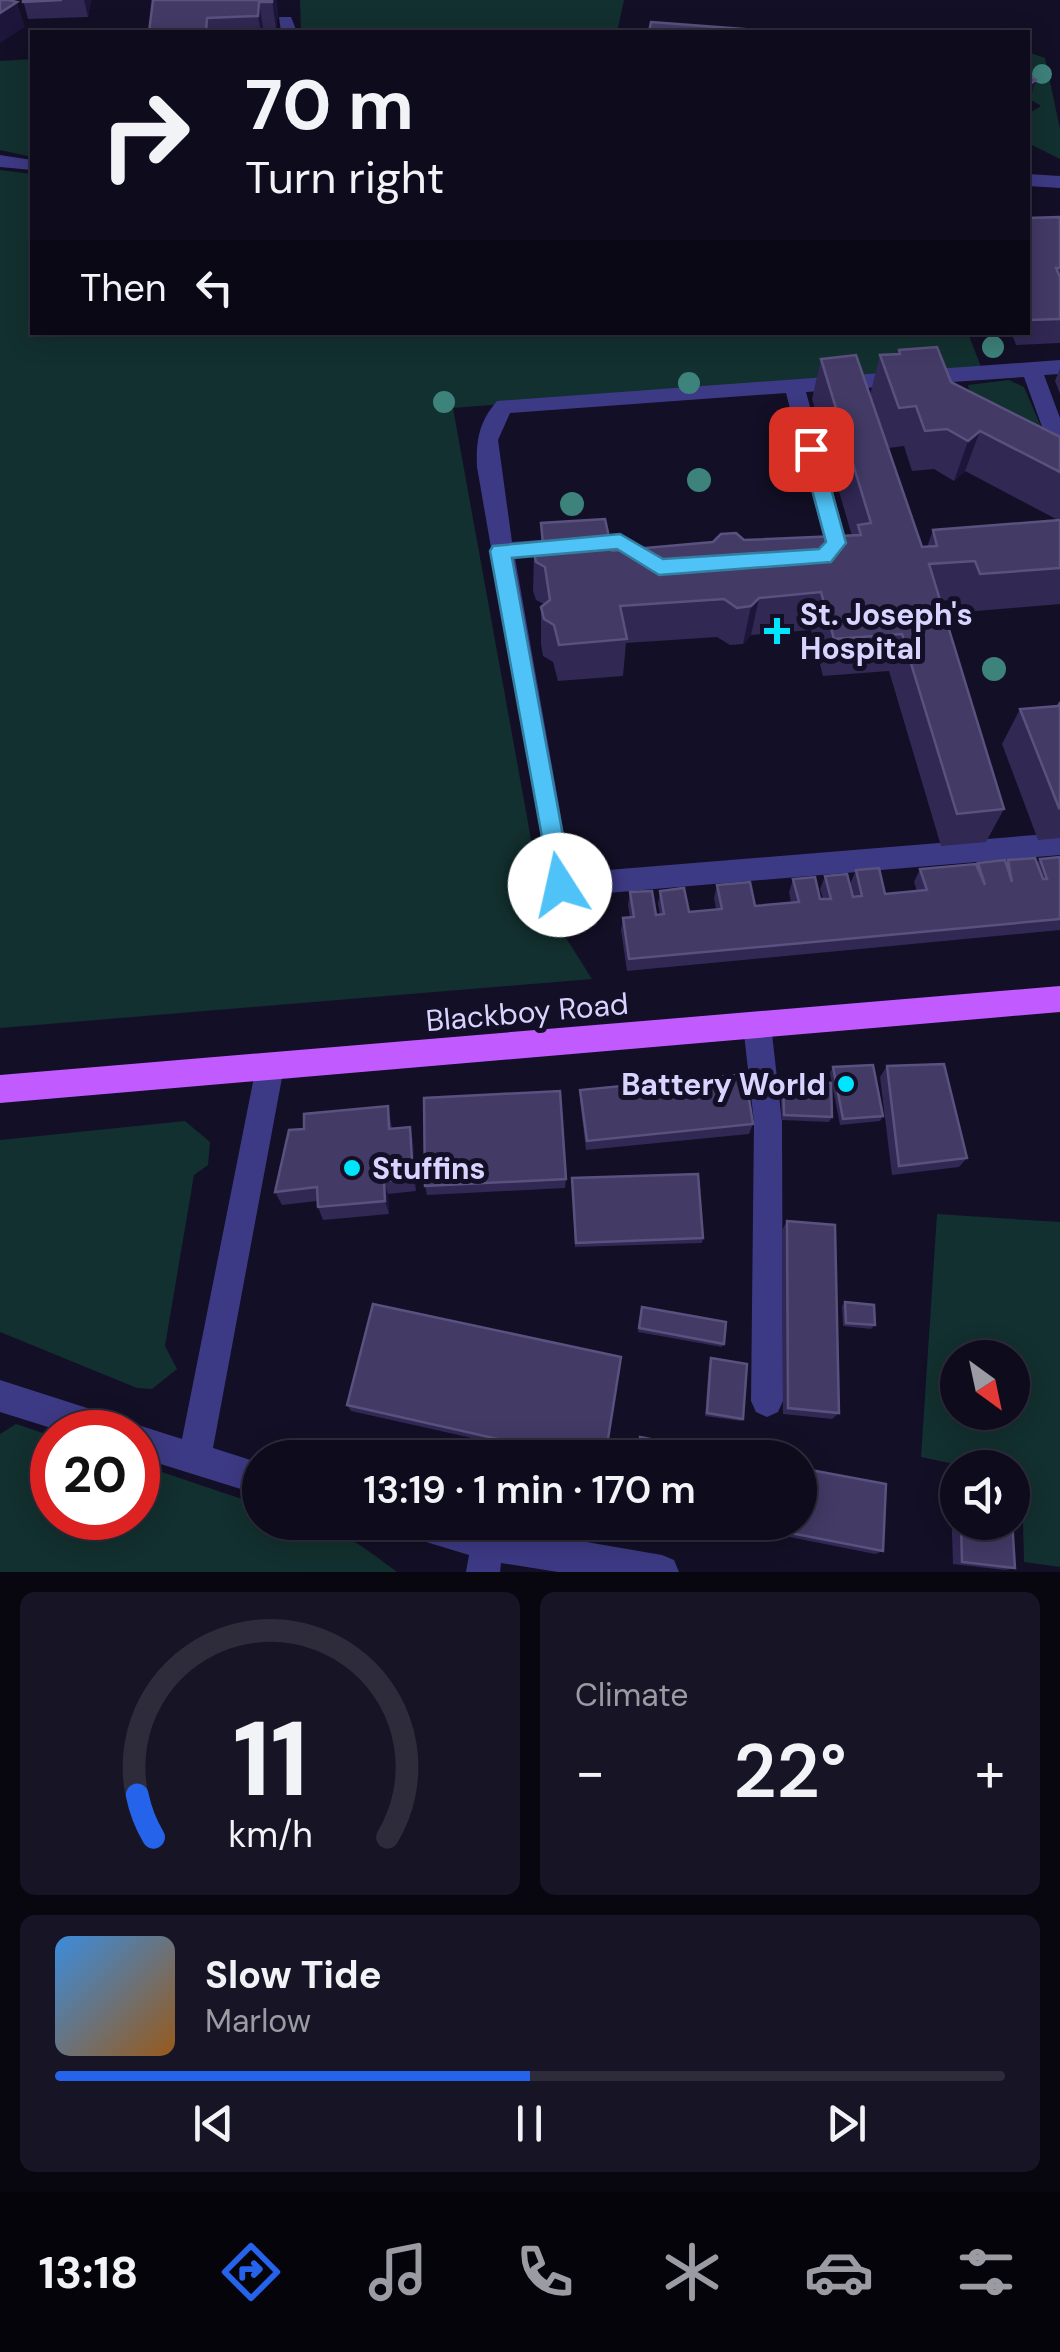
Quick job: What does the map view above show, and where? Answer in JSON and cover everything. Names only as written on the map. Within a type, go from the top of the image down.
[{"type":"main road","name":"Blackboy Road","points":[[0,1089],[1060,999]]},
{"type":"street","points":[[0,161],[30,165]]},
{"type":"street","points":[[1030,180],[1060,182]]},
{"type":"street","points":[[1060,368],[946,383],[794,386],[504,406],[494,418],[487,440],[500,551],[560,885],[1060,844]]},
{"type":"street","points":[[1032,370],[1060,446]]},
{"type":"street","points":[[788,559],[824,556],[836,543],[794,386]]},
{"type":"street","points":[[500,551],[620,542],[659,567],[678,566]]},
{"type":"street","points":[[757,1025],[768,1122],[767,1401]]},
{"type":"street","points":[[194,1460],[270,1068]]},
{"type":"street","points":[[0,1396],[44,1410]]},
{"type":"street","points":[[160,1448],[242,1475]]},
{"type":"street","points":[[448,1540],[485,1558],[662,1572]]},
{"type":"green space","points":[[300,0],[624,0],[617,30],[301,30]]},
{"type":"green space","points":[[1030,53],[1045,58],[1060,129],[1060,159],[1030,144],[1030,113],[1041,106],[1030,99]]},
{"type":"green space","points":[[30,59],[30,157],[0,150],[0,61]]},
{"type":"green space","points":[[0,170],[30,174],[30,335],[969,335],[981,367],[453,408],[542,900],[592,979],[0,1028]]},
{"type":"green space","points":[[1009,380],[1024,387],[1048,443],[988,415],[972,397],[968,385]]},
{"type":"green space","points":[[185,1121],[210,1142],[208,1165],[194,1175],[165,1346],[177,1369],[152,1389],[137,1388],[0,1332],[0,1140]]},
{"type":"green space","points":[[937,1214],[1060,1222],[1060,1567],[1024,1562],[1023,1540],[1030,1540],[1030,1450],[940,1450],[940,1461],[921,1457]]},
{"type":"green space","points":[[16,1424],[30,1429],[30,1540],[160,1540],[160,1471],[242,1499],[242,1540],[352,1540],[397,1572],[0,1572],[0,1434]]},
{"type":"building","points":[[0,0],[9,0],[17,2],[0,13]]},
{"type":"building","points":[[153,0],[272,0],[259,2],[258,16],[207,18],[206,30],[149,30]]},
{"type":"building","points":[[651,22],[756,30],[649,30]]},
{"type":"building","points":[[1060,217],[1060,268],[1056,268],[1060,277],[1060,319],[1030,320],[1030,218]]},
{"type":"building","points":[[937,347],[951,382],[1060,437],[1060,472],[980,431],[968,441],[947,429],[925,431],[916,406],[899,408],[880,355]]},
{"type":"building","points":[[856,355],[922,547],[937,546],[933,530],[1060,520],[1060,568],[980,574],[975,561],[929,564],[1004,809],[957,814],[902,634],[834,639],[821,592],[759,598],[751,606],[737,608],[724,599],[620,606],[627,639],[559,645],[554,625],[544,619],[541,607],[550,600],[545,567],[536,562],[534,553],[543,544],[541,523],[605,519],[612,551],[713,542],[721,534],[736,533],[744,540],[861,535],[858,525],[871,523],[821,359]]},
{"type":"building","points":[[1060,703],[1060,807],[1059,808],[1020,709]]},
{"type":"building","points":[[1060,857],[1060,919],[629,959],[623,918],[634,917],[630,892],[652,891],[656,915],[664,914],[660,891],[684,888],[689,912],[722,909],[717,885],[750,882],[755,906],[799,902],[793,879],[815,877],[820,899],[831,899],[825,876],[847,874],[853,897],[862,896],[856,870],[879,868],[885,894],[927,890],[920,869],[976,864],[985,885],[978,863],[1005,860],[1012,882],[1008,860],[1035,858],[1043,879],[1047,879],[1040,859]]},
{"type":"building","points":[[944,1064],[967,1158],[899,1166],[887,1066]]},
{"type":"building","points":[[873,1065],[883,1116],[843,1119],[833,1067]]},
{"type":"building","points":[[745,1074],[753,1124],[587,1141],[580,1090]]},
{"type":"building","points":[[783,1080],[831,1083],[832,1117],[784,1115]]},
{"type":"building","points":[[560,1091],[566,1179],[425,1186],[424,1098]]},
{"type":"building","name":"Stuffins","points":[[388,1106],[389,1129],[410,1127],[413,1178],[384,1181],[385,1201],[318,1207],[317,1187],[275,1192],[289,1130],[304,1129],[304,1114]]},
{"type":"building","points":[[698,1174],[703,1238],[576,1243],[572,1178]]},
{"type":"building","points":[[787,1221],[835,1225],[839,1413],[788,1408]]},
{"type":"building","points":[[845,1302],[874,1305],[875,1325],[846,1323]]},
{"type":"building","points":[[373,1304],[621,1357],[608,1440],[502,1440],[347,1405]]},
{"type":"building","points":[[642,1307],[726,1322],[724,1344],[639,1328]]},
{"type":"building","points":[[711,1358],[747,1364],[743,1419],[707,1413]]},
{"type":"building","points":[[817,1471],[886,1484],[883,1551],[817,1538]]},
{"type":"building","points":[[961,1540],[1013,1540],[1015,1568],[962,1562]]},
{"type":"place","name":"St. Joseph's Hospital","points":[[777,631]]},
{"type":"place","name":"Battery World","points":[[846,1084]]},
{"type":"place","name":"Stuffins","points":[[352,1168]]},
{"type":"route","points":[[560,885],[500,551],[620,542],[659,567],[824,556],[834,550],[836,543],[811,449]]}]
